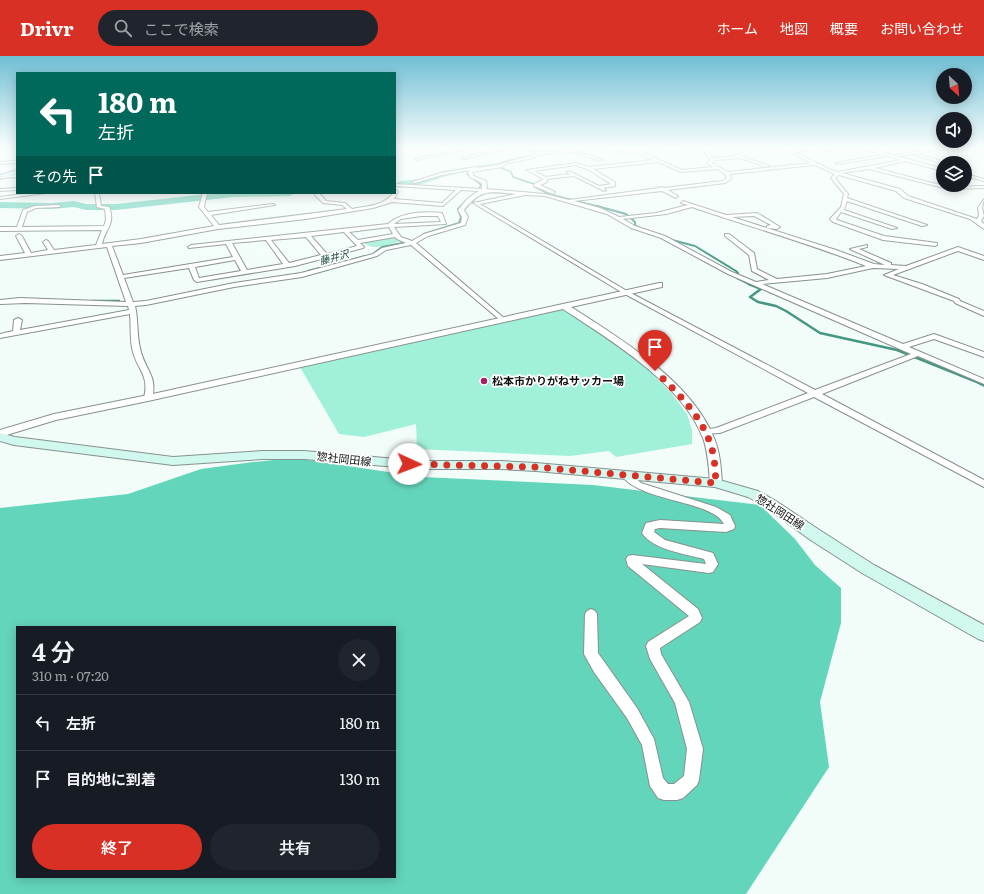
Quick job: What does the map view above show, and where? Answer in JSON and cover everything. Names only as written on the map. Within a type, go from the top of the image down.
[{"type":"main road","name":"惣社岡田線","points":[[1,437],[14,441],[172,461],[263,455],[304,455],[420,465],[501,465],[536,467],[716,483],[759,498],[868,569],[984,634]]},
{"type":"street","points":[[424,186],[545,195],[598,209],[619,218],[633,227],[663,237],[730,273],[984,382]]},
{"type":"street","points":[[0,336],[132,306],[234,285],[302,275],[375,255],[384,249],[463,224],[465,217],[461,210],[470,200],[483,191],[485,186]]},
{"type":"street","points":[[538,186],[556,194],[574,199]]},
{"type":"street","points":[[598,187],[605,186]]},
{"type":"street","points":[[568,201],[611,194],[681,186]]},
{"type":"street","points":[[840,186],[846,194],[843,207],[833,219],[835,221],[877,237],[935,244]]},
{"type":"street","points":[[883,186],[898,190],[906,197],[978,221],[984,227]]},
{"type":"street","points":[[941,186],[948,188],[984,187]]},
{"type":"street","points":[[598,187],[611,194]]},
{"type":"street","points":[[661,188],[676,197]]},
{"type":"street","points":[[0,190],[16,189]]},
{"type":"street","points":[[0,258],[141,241],[218,227],[351,210],[383,204],[390,201],[443,205],[459,189]]},
{"type":"street","points":[[0,198],[17,194]]},
{"type":"street","points":[[97,194],[98,207],[107,208],[109,213],[107,228],[100,237],[99,246]]},
{"type":"street","points":[[205,194],[201,206],[218,227]]},
{"type":"street","points":[[317,194],[326,202],[344,204],[351,210]]},
{"type":"street","points":[[390,201],[395,194]]},
{"type":"street","points":[[525,194],[475,203],[625,292],[984,484]]},
{"type":"street","points":[[845,199],[924,225]]},
{"type":"street","points":[[978,221],[982,215],[980,208],[984,200]]},
{"type":"street","points":[[191,247],[207,242],[268,239],[391,225],[444,223],[440,214],[406,212],[390,201]]},
{"type":"street","points":[[683,202],[849,256],[873,266]]},
{"type":"street","points":[[208,214],[273,205]]},
{"type":"street","points":[[19,228],[25,211],[35,207],[59,206]]},
{"type":"street","points":[[619,218],[661,214],[693,206]]},
{"type":"street","points":[[840,210],[894,228]]},
{"type":"street","points":[[391,225],[392,222],[406,212]]},
{"type":"street","points":[[726,216],[755,214],[776,227],[760,228]]},
{"type":"street","points":[[391,225],[399,238],[409,242],[502,319]]},
{"type":"street","points":[[0,229],[107,228]]},
{"type":"street","points":[[191,265],[197,280],[287,266],[361,247],[345,230]]},
{"type":"street","points":[[308,235],[325,256]]},
{"type":"street","points":[[356,242],[397,235]]},
{"type":"street","points":[[727,235],[752,254],[754,270],[777,281]]},
{"type":"street","points":[[19,236],[30,255]]},
{"type":"street","points":[[268,239],[287,266]]},
{"type":"street","points":[[46,242],[52,252]]},
{"type":"street","points":[[228,242],[245,272]]},
{"type":"street","points":[[109,245],[132,306],[136,349],[149,378],[151,387],[148,398]]},
{"type":"street","points":[[865,246],[853,249],[892,265]]},
{"type":"street","points":[[984,258],[958,249],[887,275],[926,288],[984,314]]},
{"type":"street","points":[[849,256],[863,254]]},
{"type":"street","points":[[120,277],[237,258]]},
{"type":"street","points":[[756,283],[828,276],[873,266],[892,265],[906,267]]},
{"type":"street","points":[[1,437],[54,417],[148,398],[659,285]]},
{"type":"street","points":[[0,300],[86,303],[103,301],[132,306]]},
{"type":"street","points":[[563,305],[644,361],[677,392],[706,432],[715,461],[716,483]]},
{"type":"street","points":[[16,333],[18,320]]},
{"type":"street","points":[[902,348],[934,336],[984,355]]},
{"type":"street","points":[[706,432],[717,431],[917,354]]},
{"type":"street","points":[[591,614],[592,654],[599,668],[632,713],[649,744],[656,781],[664,792],[677,792],[691,780],[695,749],[682,702],[655,655],[652,646],[696,618],[694,612],[632,563],[632,559],[709,569],[712,564],[709,556],[661,542],[648,533],[650,526],[660,524],[726,528],[730,526],[726,518],[712,509],[637,485],[627,476]]},
{"type":"green space","points":[[394,237],[399,242],[376,247],[367,245],[363,242]]},
{"type":"green space","name":"松本市かりがねサッカー場","points":[[558,309],[565,310],[640,361],[672,394],[687,414],[692,430],[692,444],[616,457],[609,451],[570,456],[417,449],[416,424],[364,437],[339,434],[300,367]]},
{"type":"green space","points":[[294,458],[422,477],[593,485],[760,505],[795,539],[815,565],[841,588],[841,623],[820,702],[829,767],[746,894],[0,894],[0,508],[128,494],[201,469]]},
{"type":"waterway","name":"藤井沢","points":[[477,192],[480,186]]},
{"type":"waterway","points":[[535,186],[549,194],[597,206]]},
{"type":"waterway","points":[[0,205],[52,206],[74,204],[86,207],[116,207],[234,194]]},
{"type":"waterway","name":"藤井沢","points":[[424,234],[459,223],[461,217],[458,209],[470,197]]},
{"type":"waterway","points":[[597,206],[601,207]]},
{"type":"waterway","points":[[597,206],[626,214],[635,222],[635,225],[640,228]]},
{"type":"waterway","points":[[672,240],[695,246],[736,271],[738,273],[737,278],[749,284]]},
{"type":"waterway","name":"藤井沢","points":[[373,254],[382,247],[408,242]]},
{"type":"waterway","name":"藤井沢","points":[[344,262],[365,256]]},
{"type":"waterway","name":"藤井沢","points":[[308,271],[336,264]]},
{"type":"waterway","points":[[749,284],[761,289],[750,297],[758,302],[776,306],[786,311],[820,333],[897,350],[982,384]]},
{"type":"waterway","name":"藤井沢","points":[[93,301],[119,301]]},
{"type":"place","name":"松本市かりがねサッカー場","points":[[484,381]]},
{"type":"route","points":[[409,464],[536,467],[716,483],[715,461],[706,432],[677,392],[655,371]]}]
